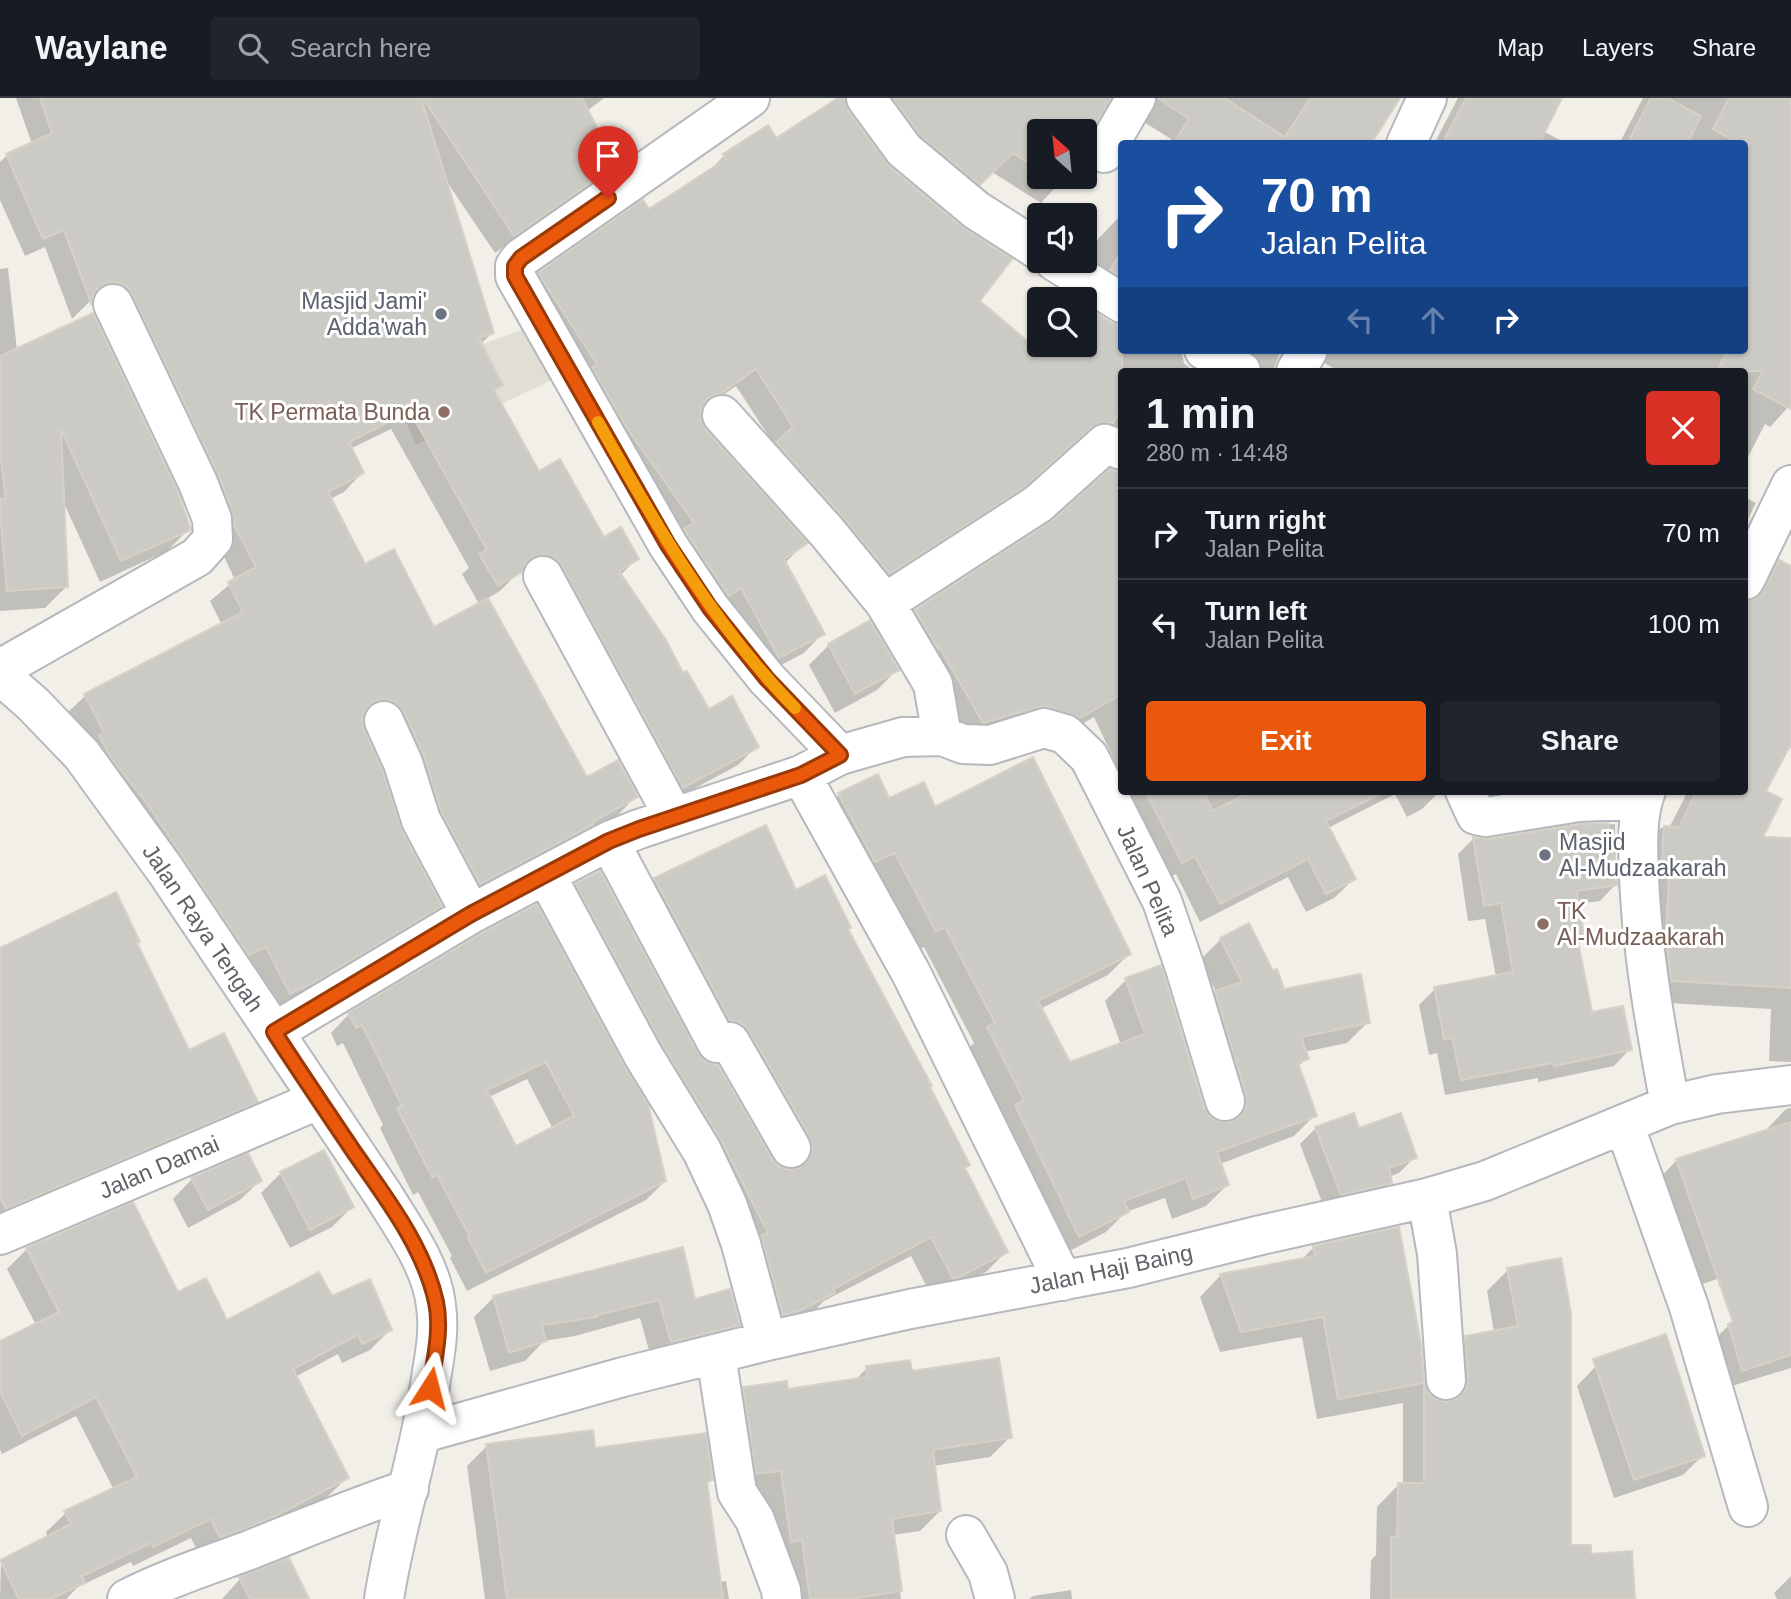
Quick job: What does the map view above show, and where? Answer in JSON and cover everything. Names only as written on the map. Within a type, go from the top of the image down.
[{"type":"street","points":[[750,98],[521,258],[515,266],[515,276],[668,545],[710,608],[767,679],[840,755]]},
{"type":"street","points":[[866,98],[904,150],[976,210],[1027,243]]},
{"type":"street","points":[[1104,153],[1136,98]]},
{"type":"street","points":[[1408,140],[1427,98]]},
{"type":"street","points":[[1073,273],[1118,301]]},
{"type":"street","points":[[0,669],[197,557],[213,538],[212,519],[198,483],[113,304]]},
{"type":"street","points":[[1211,354],[1236,368]]},
{"type":"street","points":[[722,415],[827,532],[885,603],[933,684],[942,736]]},
{"type":"street","points":[[885,603],[1038,504],[1105,444],[1118,449]]},
{"type":"street","points":[[1748,577],[1777,551],[1791,485]]},
{"type":"street","points":[[543,576],[674,817]]},
{"type":"street","name":"Jalan Raya Tengah","points":[[0,675],[33,704],[82,755],[166,871],[384,1196],[427,1272],[436,1305],[437,1343],[423,1433],[384,1599]]},
{"type":"street","points":[[384,721],[403,763],[421,820],[471,914]]},
{"type":"street","name":"Jalan Pelita","points":[[274,1032],[471,914],[609,841],[801,775],[840,755],[903,737],[942,736],[963,744],[990,745],[1044,728],[1065,734],[1089,757],[1162,901],[1225,1101]]},
{"type":"street","points":[[801,775],[911,973],[1063,1281]]},
{"type":"street","points":[[1467,795],[1476,815],[1486,817],[1644,795],[1638,847],[1640,901],[1649,990],[1670,1105]]},
{"type":"street","points":[[609,841],[717,1043],[730,1042],[791,1148]]},
{"type":"street","points":[[546,875],[643,1055],[702,1151],[727,1204],[741,1244],[766,1341]]},
{"type":"street","name":"Jalan Haji Baing","points":[[423,1433],[623,1377],[766,1341],[1128,1268],[1261,1235],[1427,1199],[1485,1181],[1670,1105],[1717,1094],[1791,1086]]},
{"type":"street","name":"Jalan Damai","points":[[0,1235],[318,1100]]},
{"type":"street","points":[[1624,1124],[1689,1307],[1748,1507]]},
{"type":"street","points":[[1427,1199],[1437,1254],[1446,1380]]},
{"type":"street","points":[[716,1355],[737,1492],[755,1520],[782,1599]]},
{"type":"street","points":[[127,1599],[159,1582],[247,1551],[348,1509],[409,1489]]},
{"type":"street","points":[[966,1535],[988,1573],[995,1599]]},
{"type":"shaded area","name":"TK Permata Bunda","points":[[522,330],[552,380],[416,445],[388,378]]},
{"type":"building","points":[[40,98],[421,98],[494,333],[479,338],[503,385],[494,390],[539,471],[560,459],[604,537],[621,527],[639,559],[619,571],[666,640],[683,673],[687,671],[709,709],[732,696],[759,747],[683,788],[562,566],[555,558],[544,554],[533,557],[525,564],[522,572],[498,586],[479,554],[487,550],[410,411],[349,442],[364,473],[328,492],[365,564],[394,549],[434,627],[488,598],[587,777],[618,760],[638,797],[592,822],[594,824],[480,884],[441,811],[424,756],[404,712],[397,704],[387,699],[374,701],[362,718],[364,730],[383,771],[402,830],[442,906],[290,994],[266,947],[249,955],[148,805],[111,758],[99,735],[104,732],[84,694],[243,612],[228,582],[256,567],[234,525],[232,511],[218,474],[132,294],[126,286],[115,282],[104,284],[95,291],[91,303],[64,230],[43,239],[6,154],[52,133]]},
{"type":"building","points":[[423,98],[582,98],[616,165],[514,236]]},
{"type":"building","points":[[838,98],[845,98],[848,111],[890,167],[962,227],[1012,259],[980,301],[1027,341],[1027,357],[1097,357],[1097,313],[1118,324],[1118,354],[1122,354],[1122,368],[1118,368],[1118,415],[1113,423],[1101,423],[1090,428],[1025,487],[890,574],[776,442],[793,427],[756,369],[720,394],[708,398],[701,409],[701,420],[706,430],[808,543],[784,559],[825,634],[779,658],[741,588],[729,596],[687,534],[684,529],[694,523],[627,428],[592,368],[597,364],[538,273],[636,204],[643,200],[649,209],[726,159],[723,154],[768,125],[776,138]]},
{"type":"building","points":[[893,98],[1111,98],[1097,122],[1097,119],[1027,119],[1027,162],[1013,153],[980,185],[920,135]]},
{"type":"building","points":[[1158,98],[1224,98],[1285,137],[1310,98],[1400,98],[1374,140],[1176,140],[1189,119]]},
{"type":"building","points":[[1466,98],[1562,98],[1541,140],[1444,140]]},
{"type":"building","points":[[1651,98],[1667,98],[1701,116],[1689,140],[1629,140]]},
{"type":"building","points":[[1729,98],[1791,98],[1791,409],[1753,389],[1763,371],[1719,368],[1726,354],[1748,354],[1748,140],[1733,140],[1713,129]]},
{"type":"building","points":[[1118,257],[1118,275],[1110,270]]},
{"type":"building","points":[[93,313],[178,492],[191,530],[121,561],[61,429],[68,587],[7,591],[0,513],[0,499],[6,499],[0,453],[0,356]]},
{"type":"building","points":[[1110,469],[1116,471],[1118,696],[1080,718],[1050,707],[1038,707],[983,723],[915,610],[1050,522]]},
{"type":"building","points":[[1779,560],[1791,566],[1791,744],[1766,791],[1782,799],[1763,837],[1791,838],[1791,988],[1671,981],[1666,937],[1669,877],[1661,878],[1664,826],[1679,827],[1695,795],[1748,795],[1748,601],[1757,598]]},
{"type":"building","points":[[870,620],[899,670],[855,694],[828,644]]},
{"type":"building","points":[[1033,757],[1131,954],[1038,1001],[1070,1062],[1145,1034],[1125,978],[1161,965],[1204,1108],[1211,1117],[1221,1122],[1231,1122],[1240,1116],[1246,1107],[1246,1095],[1215,991],[1242,982],[1220,938],[1249,923],[1273,971],[1277,969],[1284,989],[1361,974],[1370,1023],[1301,1037],[1309,1059],[1298,1063],[1317,1116],[1217,1152],[1229,1185],[1193,1199],[1186,1178],[1124,1201],[1129,1212],[1079,1237],[1015,1105],[1024,1100],[987,1027],[995,1023],[945,927],[936,932],[895,853],[875,862],[838,793],[878,774],[889,798],[924,782],[935,807]]},
{"type":"building","points":[[1147,795],[1205,795],[1213,811],[1244,795],[1378,795],[1326,821],[1356,879],[1326,894],[1308,859],[1220,904],[1195,856],[1182,863]]},
{"type":"building","points":[[1608,823],[1618,885],[1577,891],[1585,941],[1578,942],[1592,1012],[1623,1006],[1632,1050],[1554,1066],[1553,1063],[1461,1080],[1452,1038],[1444,1039],[1434,987],[1513,972],[1501,903],[1484,906],[1473,837],[1489,839],[1581,824]]},
{"type":"building","points":[[766,825],[796,890],[825,875],[851,928],[848,929],[932,1086],[930,1087],[970,1165],[965,1168],[1008,1252],[959,1277],[953,1279],[931,1237],[833,1289],[835,1293],[799,1311],[783,1315],[761,1236],[768,1233],[721,1140],[662,1044],[575,884],[600,871],[698,1053],[706,1062],[718,1065],[779,1167],[790,1170],[801,1167],[810,1158],[813,1147],[810,1137],[749,1031],[741,1023],[730,1020],[654,878]]},
{"type":"building","points":[[116,892],[140,942],[137,943],[189,1050],[224,1033],[258,1102],[6,1209],[0,1198],[0,948]]},
{"type":"building","points":[[537,904],[648,1104],[666,1181],[486,1273],[437,1175],[432,1177],[397,1108],[402,1106],[362,1025],[356,1028],[348,1013],[482,933]],"holes":[[[546,1062],[574,1116],[516,1146],[487,1090]]]},
{"type":"building","points":[[1354,1113],[1359,1128],[1401,1113],[1417,1158],[1389,1168],[1392,1183],[1341,1195],[1315,1127]]},
{"type":"building","points":[[1791,1122],[1791,1355],[1742,1371],[1728,1324],[1733,1322],[1676,1159]]},
{"type":"building","points":[[324,1150],[354,1207],[310,1230],[280,1172]]},
{"type":"building","points":[[248,1153],[262,1181],[208,1210],[191,1178]]},
{"type":"building","points":[[133,1202],[178,1292],[206,1278],[227,1320],[319,1272],[332,1296],[370,1279],[392,1330],[362,1344],[358,1335],[293,1369],[349,1478],[275,1516],[220,1538],[211,1519],[153,1547],[151,1543],[82,1576],[85,1583],[51,1599],[19,1599],[0,1560],[71,1524],[64,1511],[137,1477],[96,1397],[22,1436],[0,1392],[0,1341],[59,1312],[26,1248]]},
{"type":"building","points":[[1399,1227],[1421,1344],[1424,1382],[1428,1393],[1437,1400],[1447,1402],[1458,1398],[1466,1389],[1468,1378],[1465,1336],[1518,1326],[1507,1268],[1561,1258],[1571,1313],[1571,1545],[1591,1545],[1591,1554],[1632,1551],[1635,1599],[1391,1599],[1391,1537],[1397,1537],[1398,1483],[1424,1483],[1424,1383],[1338,1399],[1323,1317],[1241,1332],[1220,1274],[1315,1256],[1313,1246]]},
{"type":"building","points":[[683,1247],[695,1299],[730,1289],[740,1325],[671,1342],[659,1300],[597,1317],[542,1325],[546,1341],[509,1353],[493,1296]]},
{"type":"building","points":[[1666,1334],[1705,1456],[1634,1480],[1593,1359]]},
{"type":"building","points":[[999,1358],[1012,1438],[933,1450],[941,1511],[892,1519],[902,1591],[849,1599],[810,1599],[802,1540],[791,1542],[781,1471],[756,1474],[743,1387],[787,1381],[788,1389],[867,1377],[866,1366],[910,1360],[912,1371]]},
{"type":"building","points":[[593,1430],[595,1448],[706,1433],[713,1480],[707,1481],[723,1599],[507,1599],[486,1444]]},
{"type":"building","points":[[289,1558],[309,1599],[250,1599],[239,1577]]},
{"type":"slow traffic","points":[[598,422],[668,545],[710,608],[767,679],[795,708]]},
{"type":"place","name":"Masjid Jami' Adda'wah","points":[[441,314]]},
{"type":"place","name":"TK Permata Bunda","points":[[444,412]]},
{"type":"place","name":"Masjid Al-Mudzaakarah","points":[[1545,855]]},
{"type":"place","name":"TK Al-Mudzaakarah","points":[[1543,924]]},
{"type":"route","points":[[430,1388],[437,1343],[436,1305],[427,1272],[384,1196],[274,1032],[471,914],[609,841],[801,775],[840,755],[767,679],[710,608],[668,545],[515,276],[515,266],[521,258],[608,198]]}]
